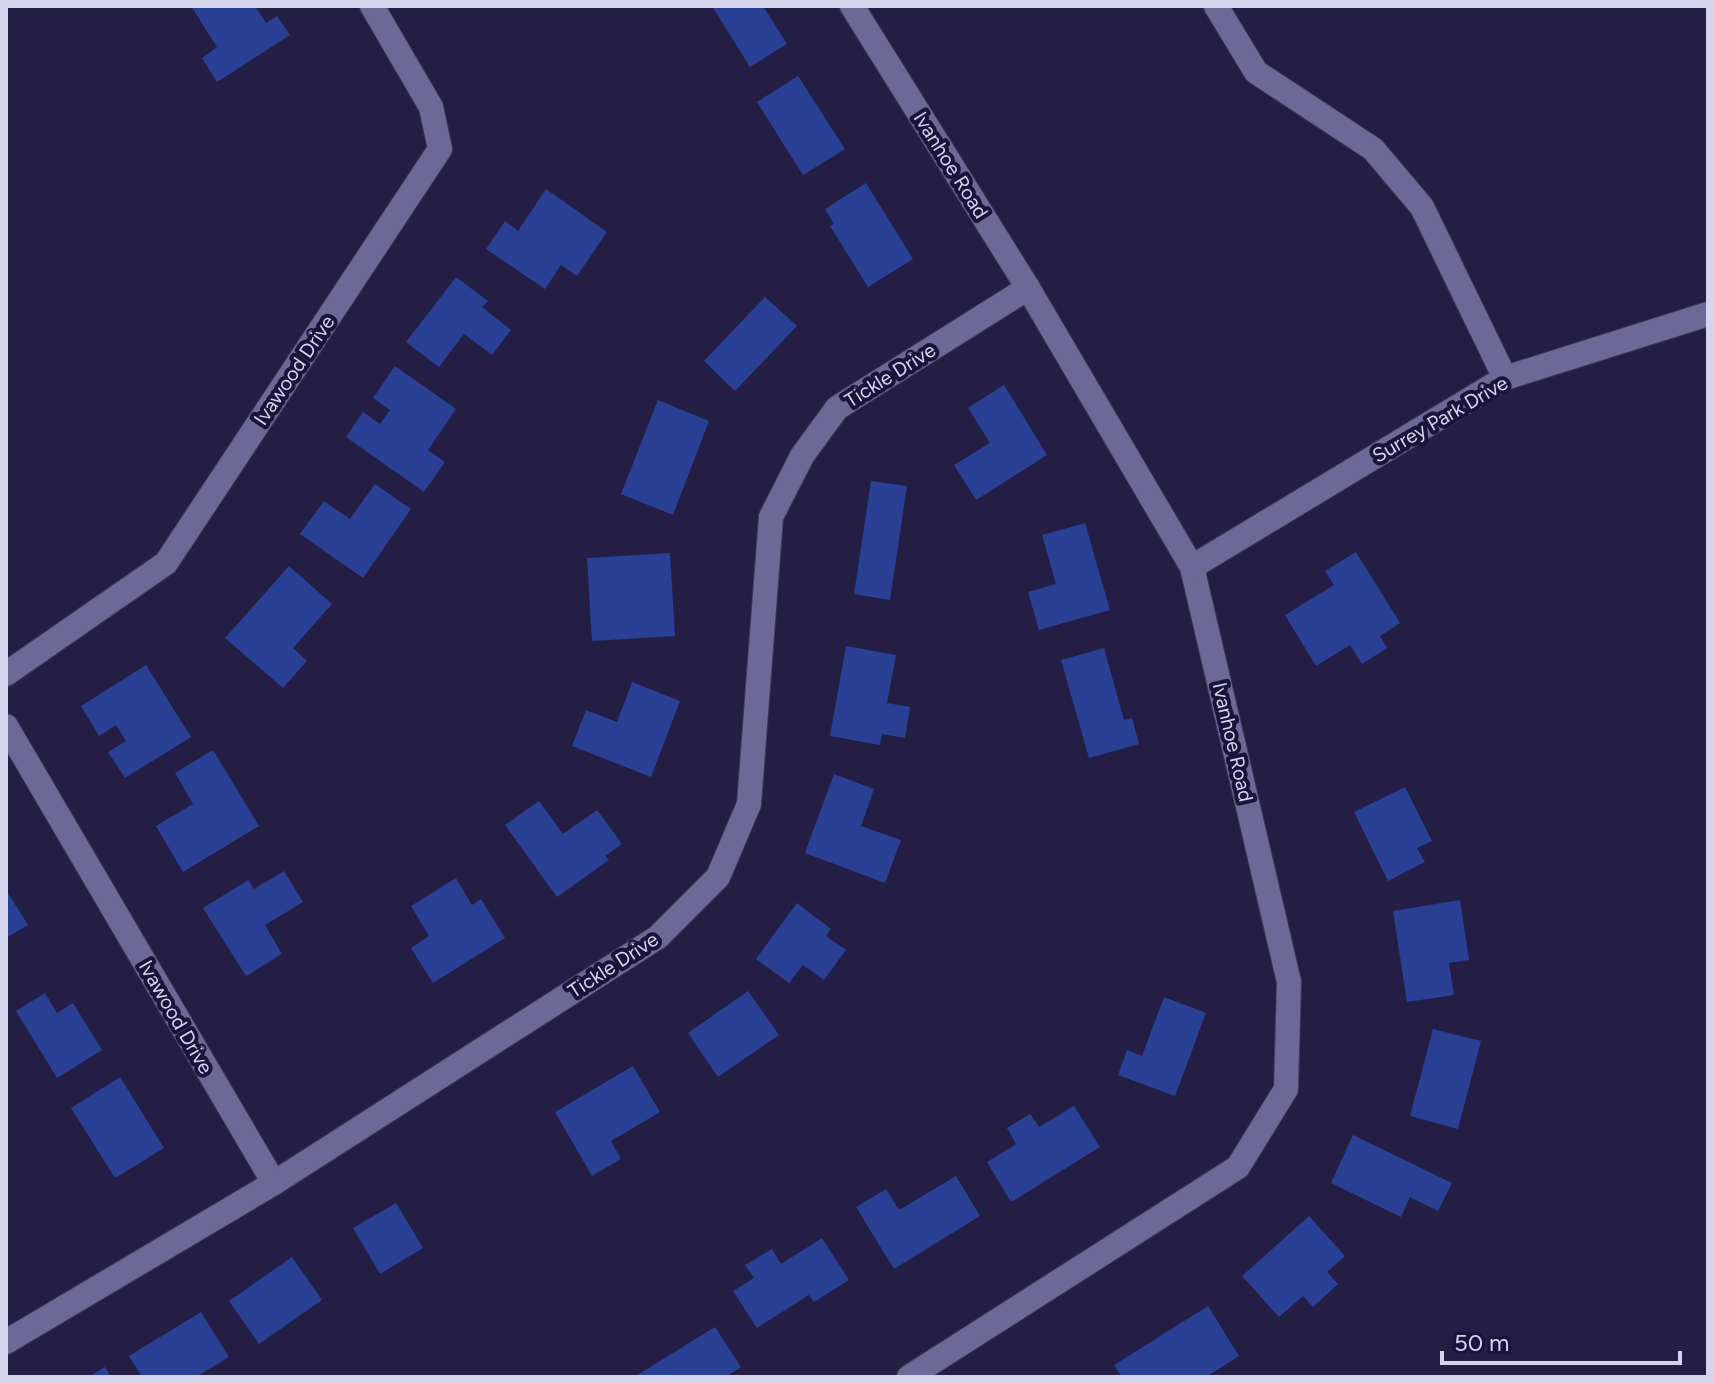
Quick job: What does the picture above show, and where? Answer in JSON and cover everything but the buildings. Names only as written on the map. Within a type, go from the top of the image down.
[{"type":"street","name":"Ivawood Drive","points":[[6,674],[166,563],[440,149],[431,107],[372,6]]},
{"type":"street","name":"Ivanhoe Road","points":[[852,6],[1028,288],[1192,567],[1289,982],[1286,1089],[1238,1167],[909,1377]]},
{"type":"street","points":[[1216,6],[1256,72],[1373,149],[1422,207],[1505,378]]},
{"type":"street","name":"Tickle Drive","points":[[6,1342],[274,1183],[658,937],[718,877],[749,804],[771,517],[802,456],[837,408],[1028,288]]},
{"type":"street","name":"Surrey Park Drive","points":[[1192,567],[1505,378],[1708,314]]},
{"type":"street","name":"Ivawood Drive","points":[[6,726],[274,1183]]}]
